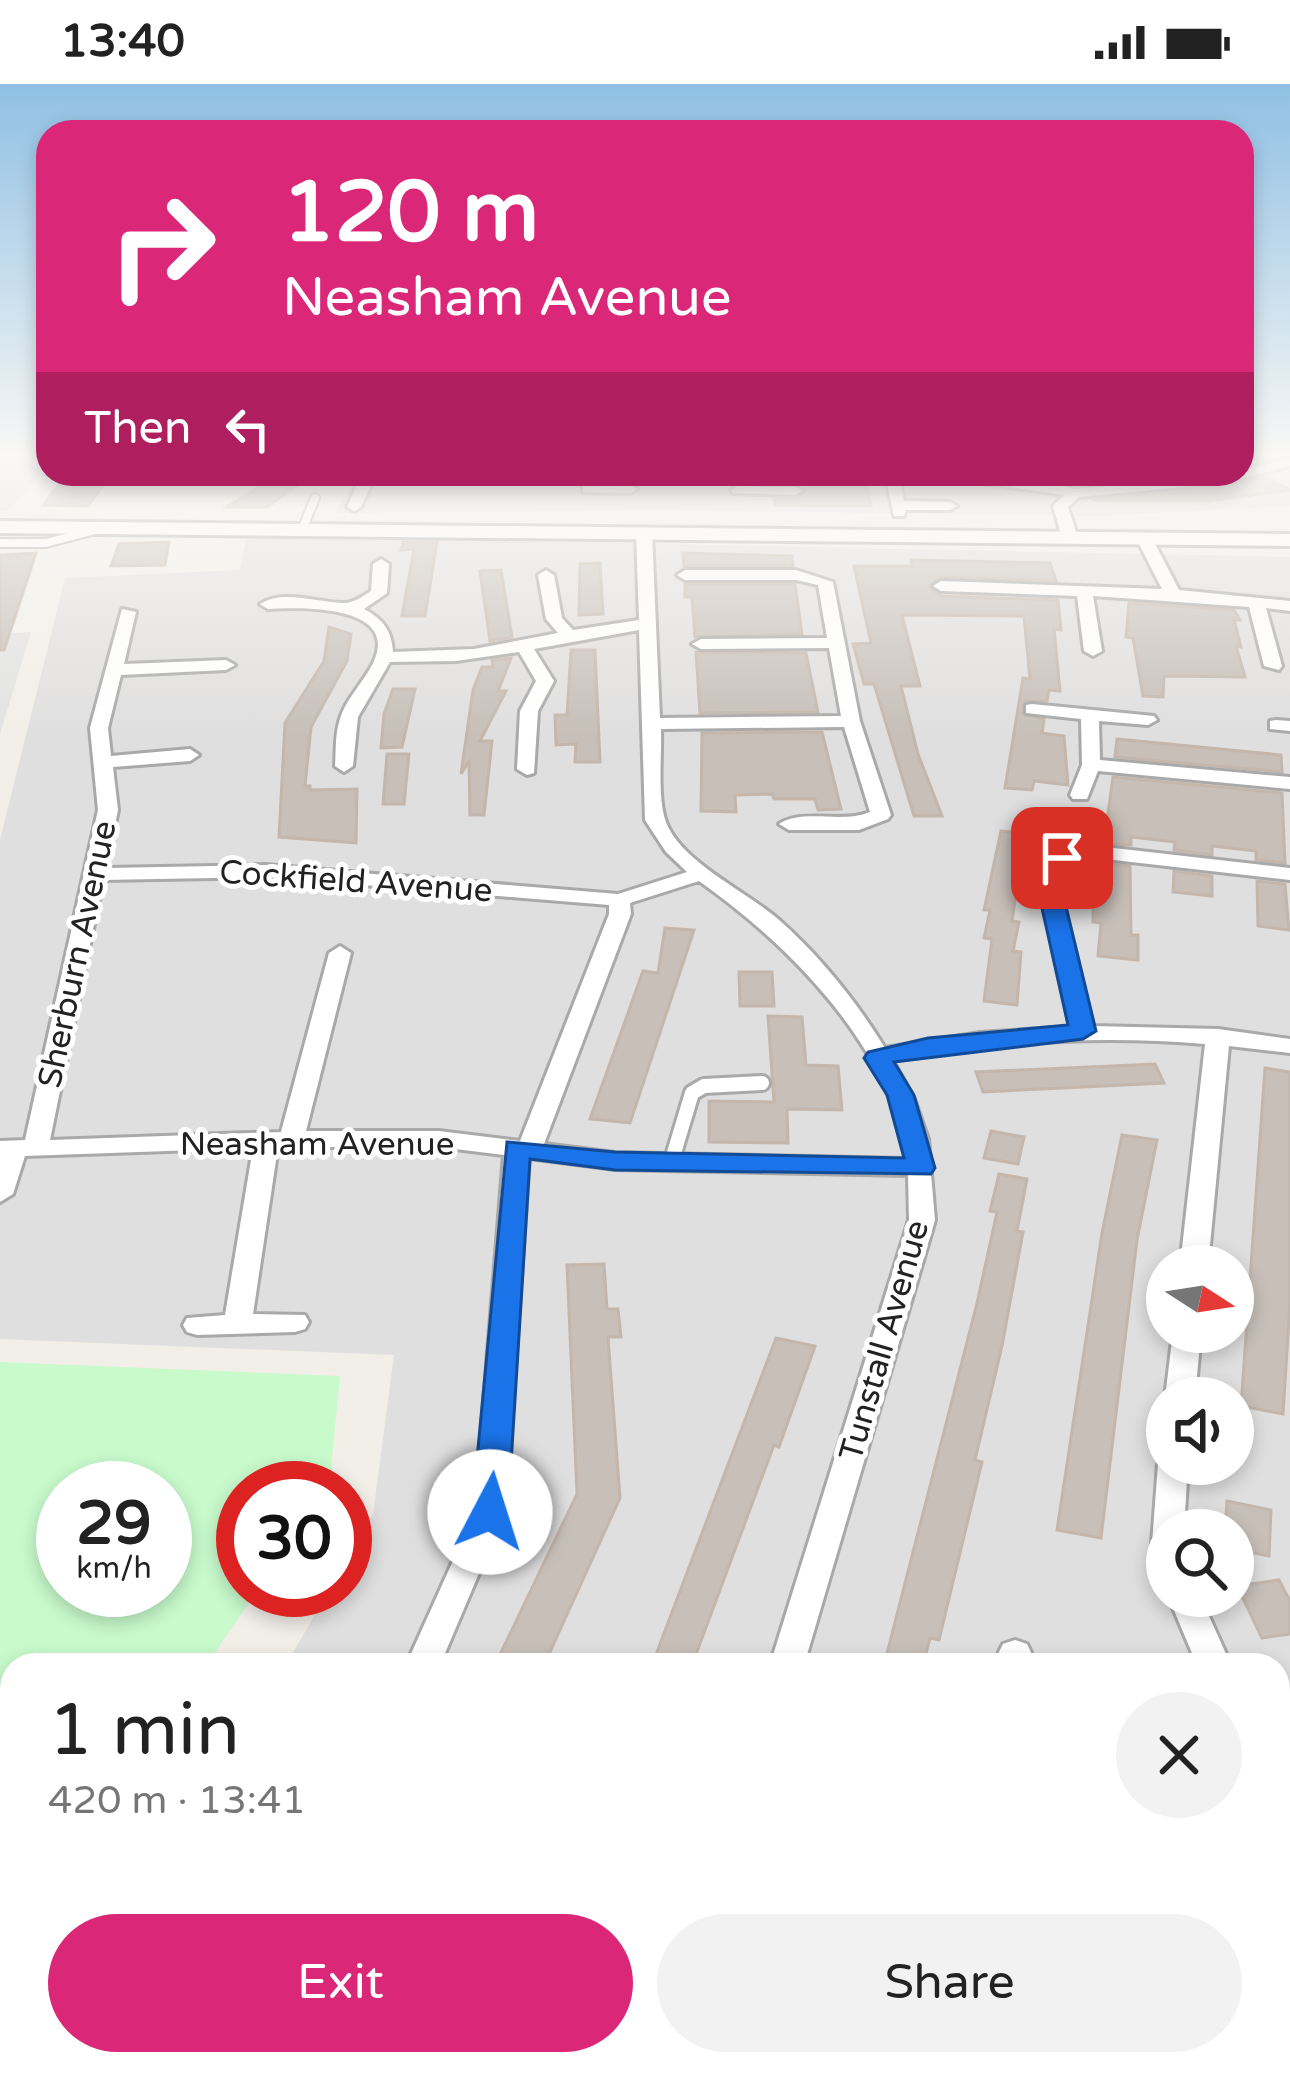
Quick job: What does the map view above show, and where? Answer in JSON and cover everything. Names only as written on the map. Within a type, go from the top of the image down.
[{"type":"street","name":"Tunstall Avenue","points":[[645,549],[655,820],[672,848],[779,933],[828,988],[900,1095],[921,1168],[922,1220],[791,1653]]},
{"type":"street","points":[[1150,549],[1174,594]]},
{"type":"street","points":[[352,609],[375,598],[374,574]]},
{"type":"street","points":[[546,575],[554,620],[568,634]]},
{"type":"street","points":[[685,576],[814,577],[825,582],[851,721],[891,819],[790,825]]},
{"type":"street","points":[[941,586],[1174,594],[1290,606]]},
{"type":"street","points":[[1072,650],[1100,651],[1084,589]]},
{"type":"street","points":[[1256,602],[1274,666]]},
{"type":"street","points":[[268,604],[316,603],[352,609],[386,638],[385,657],[356,699],[344,766]]},
{"type":"street","name":"Sherburn Avenue","points":[[0,1194],[17,1149],[108,810],[99,728],[130,617]]},
{"type":"street","points":[[385,657],[442,657],[647,624]]},
{"type":"street","points":[[701,644],[835,643]]},
{"type":"street","points":[[524,646],[545,681],[531,703],[527,769]]},
{"type":"street","points":[[112,670],[226,665]]},
{"type":"street","points":[[1033,709],[1148,720]]},
{"type":"street","points":[[1080,796],[1091,765],[1090,715]]},
{"type":"street","points":[[651,724],[851,721]]},
{"type":"street","points":[[103,762],[176,760]]},
{"type":"street","points":[[1091,765],[1290,783]]},
{"type":"street","points":[[1083,1031],[1050,890],[1051,864],[1074,854],[1105,853],[1290,874]]},
{"type":"street","name":"Cockfield Avenue","points":[[93,874],[265,871],[619,900]]},
{"type":"street","points":[[428,1653],[490,1512],[523,1149],[620,914],[619,900],[703,874]]},
{"type":"street","points":[[238,1322],[279,1140],[340,953]]},
{"type":"street","points":[[878,1058],[928,1046],[1083,1031],[1218,1036],[1290,1046]]},
{"type":"street","points":[[1196,1245],[1218,1036]]},
{"type":"street","name":"Neasham Avenue","points":[[17,1149],[439,1139],[671,1163],[921,1168]]},
{"type":"street","points":[[197,1325],[295,1322]]},
{"type":"street","points":[[1193,1617],[1209,1653]]},
{"type":"lane","points":[[671,1163],[692,1093],[704,1086],[762,1083]]},
{"type":"shaded area","points":[[244,549],[904,549],[1290,557],[1290,1653],[293,1653],[314,1617],[372,1617],[372,1516],[394,1355],[0,1339],[0,840],[65,578],[240,570]]},
{"type":"shaded area","points":[[31,632],[0,734],[0,634]]},
{"type":"green space","points":[[0,1362],[340,1376],[332,1461],[216,1461],[216,1617],[239,1617],[214,1653],[0,1653]]},
{"type":"building","points":[[117,549],[168,549],[165,565],[111,566]]},
{"type":"building","points":[[401,549],[436,549],[425,616],[402,616],[414,549]]},
{"type":"building","points":[[36,553],[4,650],[0,650],[0,555]]},
{"type":"building","points":[[683,553],[792,556],[793,566],[684,566]]},
{"type":"building","points":[[911,560],[1050,563],[1056,581],[941,577],[929,587],[941,596],[1058,600],[1061,630],[1054,629],[1060,691],[1049,690],[1047,701],[1025,701],[1022,713],[1044,719],[1042,733],[1064,736],[1068,785],[1034,781],[1032,790],[1005,788],[1023,678],[1030,679],[1024,616],[902,615],[920,686],[901,686],[918,754],[942,816],[914,816],[874,684],[864,684],[853,644],[871,643],[854,566],[912,566]]},
{"type":"building","points":[[600,563],[603,614],[579,615],[580,564]]},
{"type":"building","points":[[501,570],[512,637],[490,641],[480,571]]},
{"type":"building","points":[[685,584],[795,584],[802,634],[695,637],[692,597],[685,597]]},
{"type":"building","points":[[1129,603],[1234,610],[1240,620],[1234,620],[1241,647],[1236,646],[1245,677],[1164,676],[1163,697],[1143,696],[1133,638],[1126,637]]},
{"type":"building","points":[[329,627],[351,634],[347,661],[311,727],[305,786],[310,790],[357,789],[356,843],[279,837],[285,723],[324,661]]},
{"type":"building","points":[[571,650],[595,650],[600,762],[575,762],[576,744],[556,745],[555,715],[567,715]]},
{"type":"building","points":[[696,652],[806,653],[818,712],[700,713]]},
{"type":"building","points":[[511,658],[498,691],[506,691],[480,741],[492,741],[484,815],[470,815],[469,762],[461,774],[473,690],[482,667],[493,667],[492,660]]},
{"type":"building","points":[[393,689],[415,689],[402,747],[381,748],[384,714]]},
{"type":"building","points":[[822,732],[841,809],[818,810],[815,799],[774,799],[772,794],[735,795],[736,812],[701,811],[702,733]]},
{"type":"building","points":[[1117,739],[1281,755],[1282,772],[1115,757]]},
{"type":"building","points":[[387,754],[409,754],[404,804],[383,804]]},
{"type":"building","points":[[1113,777],[1282,793],[1285,863],[1256,860],[1256,851],[1212,846],[1212,855],[1174,850],[1175,842],[1131,837],[1131,845],[1096,843],[1098,820],[1107,821]]},
{"type":"building","points":[[1001,831],[1025,833],[1012,921],[1019,922],[1013,951],[1021,952],[1017,1005],[984,1001],[992,939],[984,938],[990,910],[984,910]]},
{"type":"building","points":[[1094,863],[1130,866],[1131,935],[1138,935],[1138,960],[1098,956],[1101,923],[1093,922]]},
{"type":"building","points":[[1174,871],[1212,876],[1212,896],[1173,892]]},
{"type":"building","points":[[1257,881],[1285,884],[1289,930],[1258,926]]},
{"type":"building","points":[[665,928],[694,930],[630,1123],[590,1119],[643,971],[658,973]]},
{"type":"building","points":[[739,972],[772,972],[774,1006],[740,1006]]},
{"type":"building","points":[[768,1016],[802,1017],[806,1065],[838,1066],[842,1110],[787,1109],[788,1143],[709,1142],[709,1101],[774,1102]]},
{"type":"building","points":[[1155,1064],[1164,1083],[983,1092],[976,1072]]},
{"type":"building","points":[[1265,1068],[1290,1072],[1290,1304],[1283,1414],[1254,1408],[1254,1377],[1243,1377],[1245,1353],[1254,1353],[1252,1245]]},
{"type":"building","points":[[991,1131],[1024,1137],[1018,1164],[984,1158]]},
{"type":"building","points":[[1122,1135],[1157,1140],[1137,1240],[1101,1538],[1057,1530],[1102,1233]]},
{"type":"building","points":[[999,1174],[1027,1179],[1017,1231],[1023,1232],[1002,1346],[975,1460],[982,1462],[939,1640],[930,1638],[926,1653],[887,1653],[977,1303],[997,1212],[990,1211]]},
{"type":"building","points":[[604,1264],[607,1309],[618,1309],[621,1337],[608,1337],[620,1498],[549,1653],[501,1653],[577,1494],[567,1265]]},
{"type":"building","points":[[776,1338],[815,1346],[696,1653],[657,1653]]},
{"type":"building","points":[[1227,1501],[1271,1510],[1269,1556],[1254,1553],[1254,1509],[1226,1509]]},
{"type":"building","points":[[1279,1580],[1290,1601],[1290,1634],[1262,1638],[1252,1617],[1254,1584]]},
{"type":"route","points":[[490,1512],[517,1148],[615,1161],[921,1168],[900,1095],[878,1058],[928,1046],[1083,1031],[1050,890],[1051,864],[1062,858]]}]
